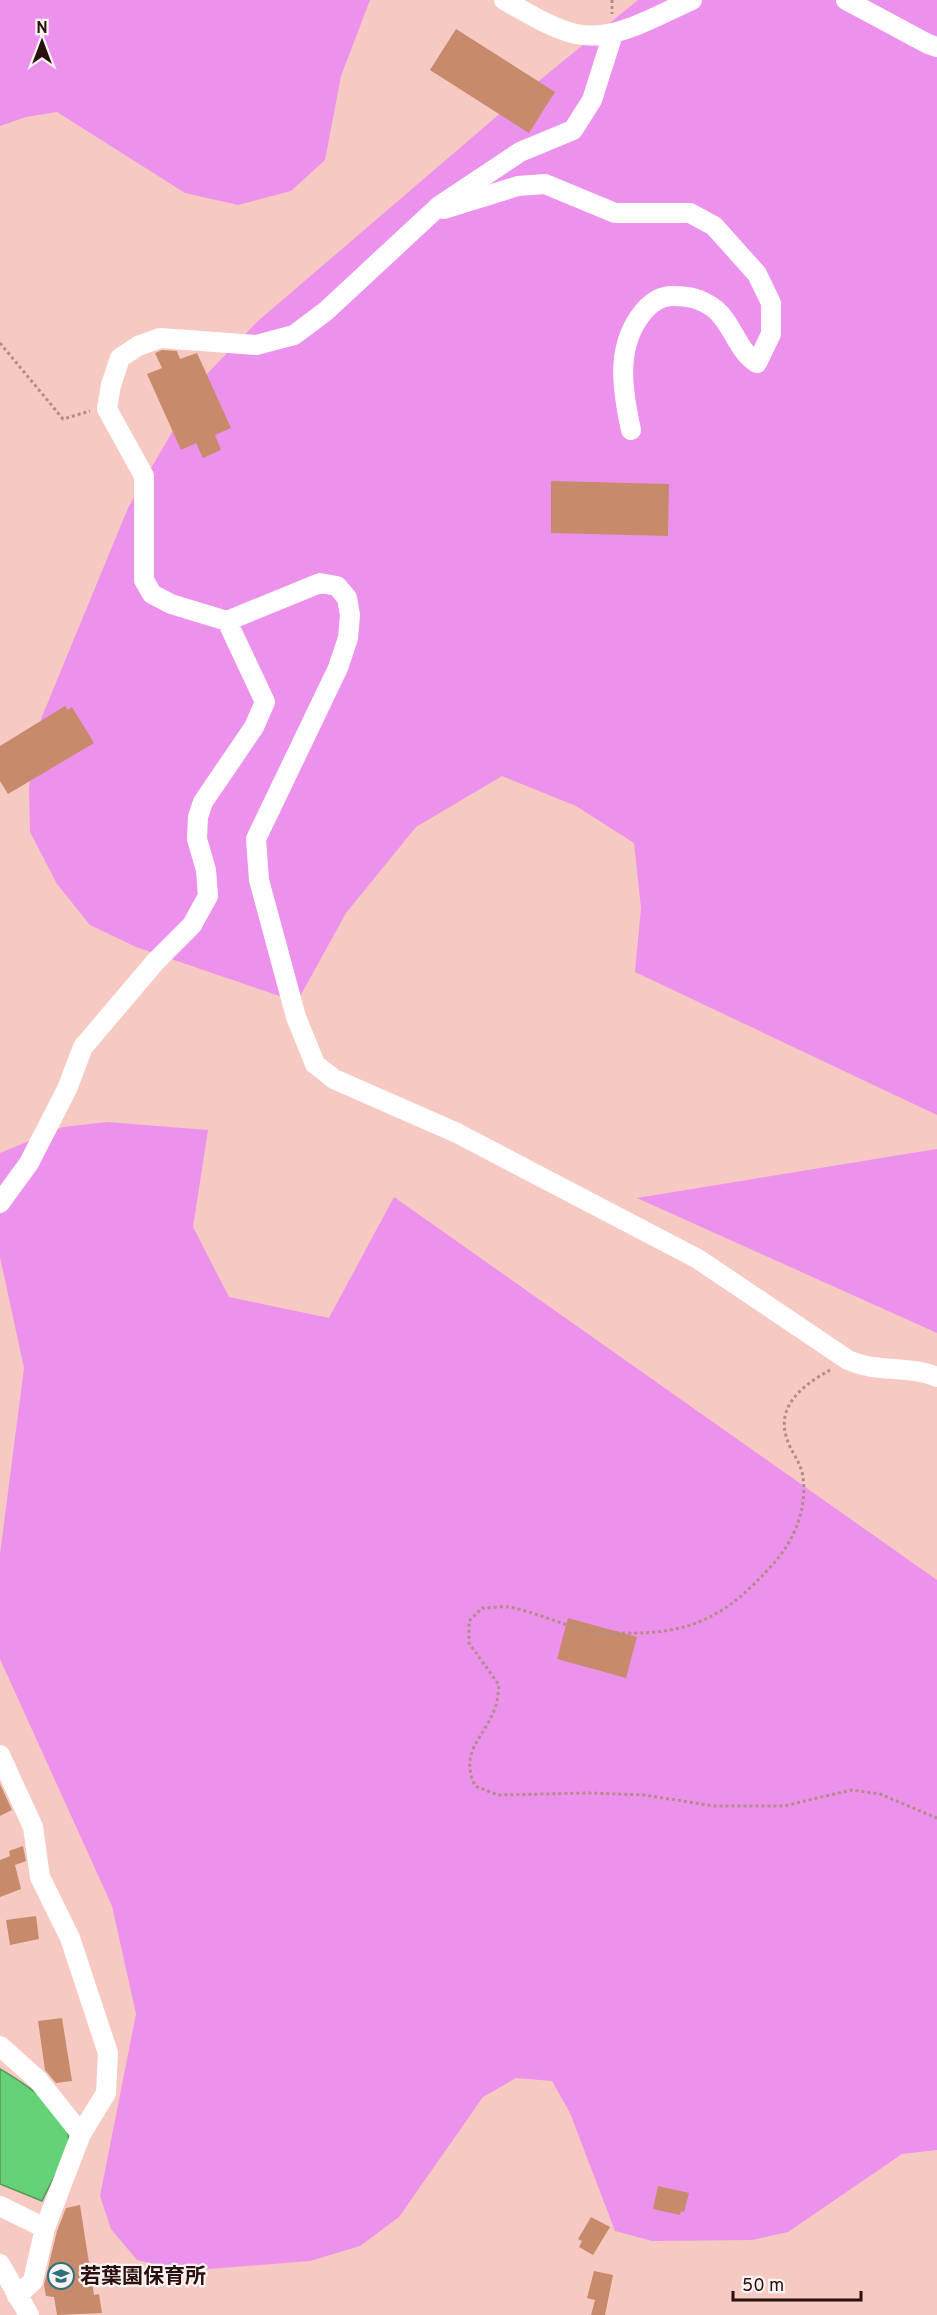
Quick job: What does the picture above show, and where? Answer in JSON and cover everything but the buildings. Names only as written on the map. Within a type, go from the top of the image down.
[{"type":"street","points":[[504,0],[576,34],[613,34],[692,0]]},
{"type":"street","points":[[846,0],[937,47]]},
{"type":"street","points":[[613,34],[592,100],[573,130],[520,152],[439,206],[326,311],[294,335],[256,345],[160,338],[138,345],[120,358],[111,385],[107,409],[144,476],[144,580],[152,594],[171,604],[227,621],[320,583],[337,586],[347,598],[350,615],[348,638],[338,668],[256,839],[259,880],[296,1017],[315,1064],[334,1079],[413,1116],[457,1133],[698,1259],[848,1360],[862,1366],[926,1372],[937,1377]]},
{"type":"street","points":[[439,206],[445,210],[518,186],[545,184],[615,213],[690,213],[714,226],[757,274],[771,303],[771,334],[757,363],[749,359],[733,331],[716,310],[693,296],[664,296],[649,306],[631,326],[625,350],[623,395],[631,430]]},
{"type":"street","points":[[0,1203],[29,1163],[67,1089],[83,1047],[156,961],[192,925],[208,896],[206,870],[197,839],[198,817],[203,802],[254,728],[265,702],[227,621]]},
{"type":"street","points":[[0,1755],[33,1827],[40,1877],[70,1938],[108,2053],[106,2093],[81,2134],[45,2228],[33,2281],[17,2296]]},
{"type":"street","points":[[0,2046],[38,2080],[81,2134]]},
{"type":"street","points":[[0,2206],[45,2228]]},
{"type":"street","points":[[0,2264],[29,2315]]},
{"type":"path","points":[[0,343],[63,419],[83,412],[107,409]]},
{"type":"path","points":[[848,1360],[806,1383],[791,1400],[784,1419],[786,1438],[802,1471],[803,1502],[799,1521],[791,1540],[774,1564],[735,1602],[708,1619],[655,1634],[590,1632],[507,1607],[482,1608],[469,1621],[469,1643],[499,1685],[496,1708],[471,1752],[468,1771],[475,1786],[498,1796],[601,1793],[644,1795],[714,1806],[784,1806],[852,1790],[880,1794],[937,1818]]},
{"type":"shaded area","points":[[0,0],[370,0],[341,76],[325,160],[291,191],[238,205],[185,193],[57,112],[26,117],[0,126]]},
{"type":"shaded area","points":[[638,0],[937,0],[937,1115],[635,972],[641,908],[634,843],[576,806],[502,776],[416,827],[346,913],[297,1002],[136,947],[90,925],[57,884],[30,832],[29,787],[41,719],[128,508],[204,377],[258,321],[524,93]]},
{"type":"shaded area","points":[[107,1122],[208,1130],[193,1227],[229,1297],[329,1318],[394,1197],[937,1580],[937,2150],[902,2154],[788,2232],[752,2240],[652,2241],[615,2231],[570,2113],[552,2081],[516,2078],[483,2097],[399,2217],[360,2246],[310,2261],[184,2271],[137,2260],[111,2229],[100,2196],[136,2014],[112,1906],[0,1659],[0,1554],[24,1368],[0,1257],[0,1153],[63,1127]]},
{"type":"shaded area","points":[[937,1149],[937,1333],[637,1198],[918,1152]]},
{"type":"shaded area","points":[[0,2069],[45,2101],[63,2122],[68,2134],[66,2152],[42,2201],[0,2184]]},
{"type":"place","name":"若葉園保育所","points":[[61,2276]]}]
